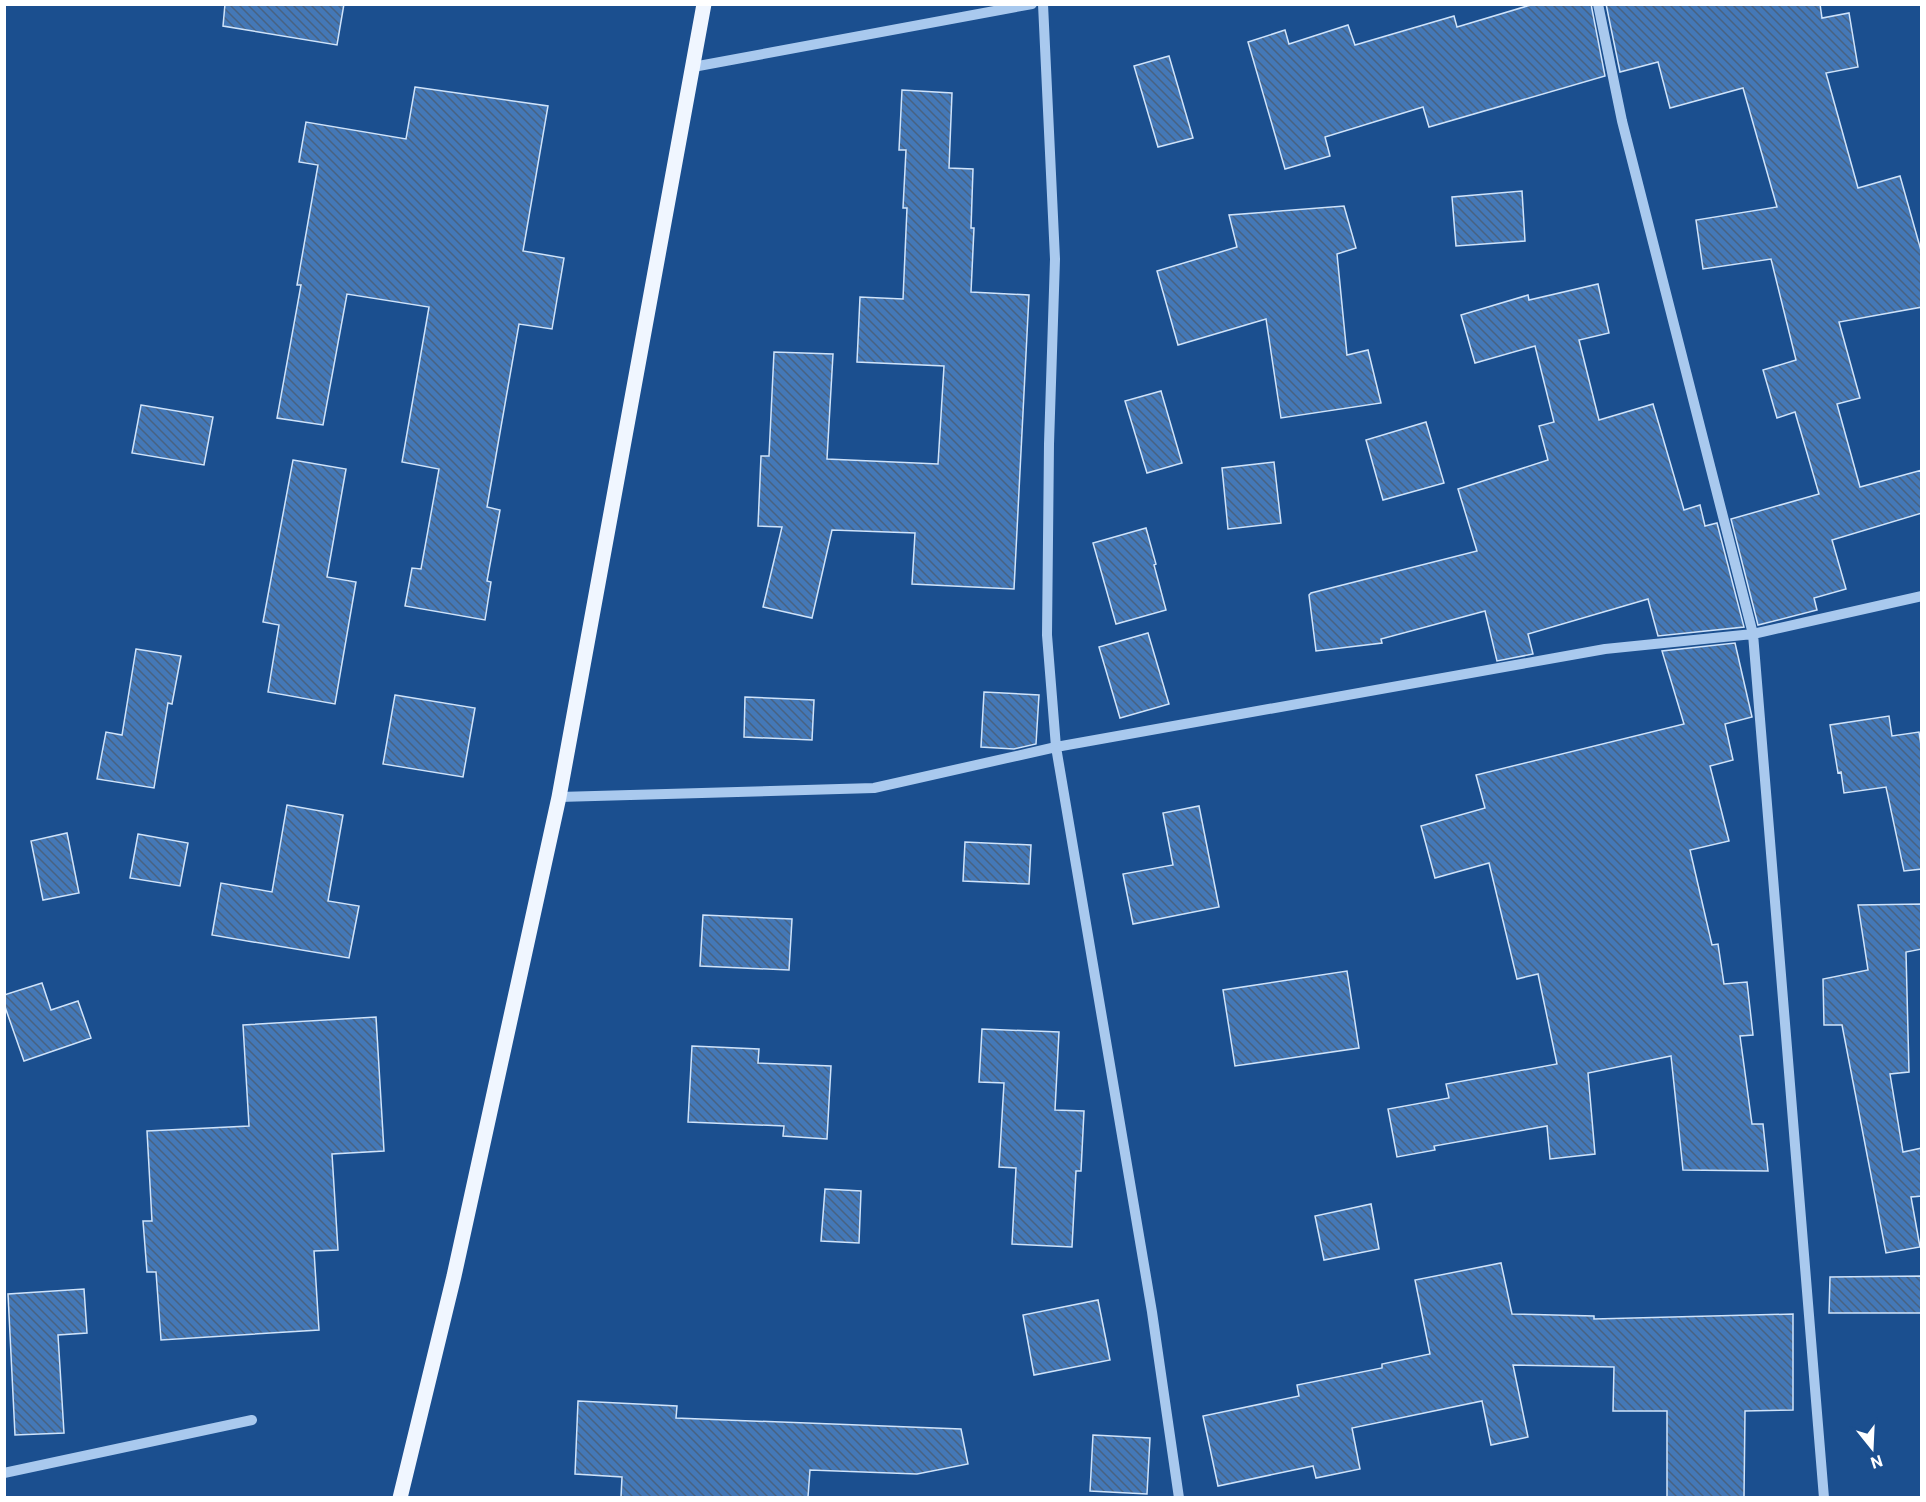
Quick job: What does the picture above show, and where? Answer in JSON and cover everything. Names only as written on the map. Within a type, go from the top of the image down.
[{"type":"main road","points":[[400,1497],[454,1276],[559,797],[704,4]]},
{"type":"street","points":[[693,66],[1032,4]]},
{"type":"street","points":[[1043,4],[1055,260],[1049,444],[1047,635],[1056,747],[1152,1312],[1179,1497]]},
{"type":"street","points":[[1598,4],[1622,120],[1753,634],[1824,1497]]},
{"type":"street","points":[[559,797],[874,788],[1056,747],[1605,649],[1753,634],[1922,596]]},
{"type":"street","points":[[4,1473],[252,1420]]},
{"type":"building","points":[[225,4],[344,4],[337,45],[223,26]]},
{"type":"building","points":[[1534,4],[1591,4],[1605,76],[1429,127],[1423,107],[1325,137],[1330,156],[1285,169],[1248,42],[1285,30],[1289,44],[1348,25],[1355,45],[1454,16],[1457,27]]},
{"type":"building","points":[[1606,4],[1820,4],[1822,18],[1849,13],[1858,67],[1826,73],[1858,188],[1900,176],[1922,254],[1922,307],[1839,322],[1860,398],[1837,404],[1860,487],[1922,470],[1922,513],[1832,540],[1846,589],[1814,598],[1817,610],[1758,625],[1731,519],[1819,494],[1795,412],[1777,418],[1763,370],[1796,360],[1771,259],[1703,269],[1696,220],[1777,207],[1743,88],[1670,108],[1658,62],[1620,72]]},
{"type":"building","points":[[1169,56],[1193,138],[1158,147],[1134,66]]},
{"type":"building","points":[[415,87],[548,106],[523,251],[564,258],[552,329],[519,324],[487,507],[500,510],[487,581],[491,582],[485,620],[405,606],[412,568],[421,569],[439,469],[402,462],[429,307],[347,294],[323,425],[277,418],[301,285],[297,285],[318,165],[299,162],[306,122],[406,139]]},
{"type":"building","points":[[902,90],[952,93],[949,168],[973,169],[971,228],[974,228],[971,292],[1029,295],[1014,589],[912,584],[915,533],[832,530],[812,618],[763,607],[782,527],[758,526],[761,456],[769,456],[774,352],[833,354],[827,459],[938,464],[944,366],[857,362],[860,297],[903,299],[907,208],[903,208],[906,150],[899,150]]},
{"type":"building","points":[[1522,191],[1525,241],[1456,246],[1452,197]]},
{"type":"building","points":[[1344,206],[1356,248],[1337,254],[1347,355],[1368,350],[1381,403],[1281,418],[1266,319],[1178,345],[1157,271],[1237,247],[1229,215]]},
{"type":"building","points":[[1598,284],[1609,333],[1579,340],[1599,420],[1653,404],[1684,510],[1700,505],[1705,526],[1717,523],[1744,627],[1658,636],[1648,599],[1528,634],[1533,654],[1497,661],[1485,611],[1381,639],[1382,643],[1316,651],[1309,595],[1311,593],[1477,551],[1458,489],[1548,460],[1539,426],[1554,422],[1535,346],[1475,363],[1461,315],[1528,295],[1529,300]]},
{"type":"building","points":[[1161,391],[1182,463],[1147,473],[1125,401]]},
{"type":"building","points":[[141,405],[213,417],[204,465],[132,453]]},
{"type":"building","points":[[1426,422],[1444,483],[1383,500],[1366,440]]},
{"type":"building","points":[[293,460],[346,469],[327,577],[356,582],[335,704],[268,692],[279,625],[263,622]]},
{"type":"building","points":[[1274,462],[1281,523],[1228,529],[1222,468]]},
{"type":"building","points":[[1146,528],[1166,610],[1116,624],[1093,543]]},
{"type":"building","points":[[1148,633],[1169,704],[1120,718],[1099,647]]},
{"type":"building","points":[[1735,643],[1752,717],[1725,724],[1733,760],[1710,766],[1729,841],[1690,850],[1712,945],[1718,944],[1724,984],[1747,982],[1753,1035],[1740,1036],[1752,1124],[1763,1124],[1768,1171],[1683,1170],[1671,1056],[1588,1073],[1595,1154],[1550,1159],[1547,1126],[1434,1146],[1435,1150],[1397,1157],[1388,1109],[1449,1098],[1446,1084],[1557,1064],[1538,974],[1517,979],[1489,863],[1435,878],[1421,826],[1485,808],[1476,775],[1684,724],[1662,651]]},
{"type":"building","points":[[136,649],[181,656],[172,704],[168,703],[154,788],[97,779],[106,732],[122,735]]},
{"type":"building","points":[[984,692],[1039,695],[1036,744],[1014,749],[981,747]]},
{"type":"building","points":[[395,695],[475,708],[463,777],[383,764]]},
{"type":"building","points":[[745,697],[814,700],[812,740],[744,737]]},
{"type":"building","points":[[1889,716],[1892,736],[1919,732],[1922,752],[1922,869],[1904,871],[1886,787],[1844,793],[1841,772],[1838,773],[1830,725]]},
{"type":"building","points":[[287,805],[343,815],[328,901],[359,906],[349,958],[212,935],[221,883],[272,892]]},
{"type":"building","points":[[1199,806],[1219,907],[1133,924],[1123,874],[1173,865],[1163,813]]},
{"type":"building","points":[[67,833],[79,893],[43,900],[31,841]]},
{"type":"building","points":[[138,834],[188,843],[180,886],[130,878]]},
{"type":"building","points":[[965,842],[1031,845],[1029,884],[963,881]]},
{"type":"building","points":[[1922,904],[1922,949],[1906,952],[1909,1072],[1890,1074],[1903,1152],[1922,1148],[1922,1196],[1911,1197],[1920,1247],[1886,1253],[1842,1025],[1824,1025],[1823,979],[1868,970],[1858,905]]},
{"type":"building","points":[[703,915],[792,919],[789,970],[700,966]]},
{"type":"building","points":[[1347,971],[1359,1048],[1235,1066],[1223,990]]},
{"type":"building","points":[[42,983],[51,1010],[78,1001],[91,1038],[24,1061],[4,1004],[4,995]]},
{"type":"building","points":[[376,1017],[384,1151],[332,1154],[338,1250],[314,1251],[319,1330],[161,1340],[156,1272],[147,1272],[143,1221],[152,1221],[147,1131],[249,1126],[243,1025]]},
{"type":"building","points":[[982,1029],[1059,1032],[1055,1110],[1084,1111],[1081,1171],[1076,1171],[1072,1247],[1012,1244],[1016,1168],[999,1167],[1004,1083],[979,1082]]},
{"type":"building","points":[[692,1046],[759,1049],[758,1063],[831,1066],[827,1139],[783,1136],[784,1126],[688,1122]]},
{"type":"building","points":[[825,1189],[861,1191],[859,1243],[821,1241]]},
{"type":"building","points":[[1371,1204],[1379,1249],[1324,1260],[1315,1216]]},
{"type":"building","points":[[1501,1263],[1512,1314],[1594,1316],[1594,1319],[1793,1314],[1793,1410],[1745,1411],[1744,1497],[1667,1497],[1667,1411],[1613,1411],[1614,1367],[1513,1365],[1528,1437],[1491,1445],[1482,1401],[1352,1428],[1360,1469],[1316,1478],[1313,1466],[1218,1486],[1203,1416],[1299,1396],[1297,1385],[1382,1368],[1382,1364],[1430,1354],[1415,1280]]},
{"type":"building","points":[[1922,1276],[1922,1313],[1829,1313],[1830,1277]]},
{"type":"building","points":[[84,1289],[87,1333],[58,1335],[64,1433],[15,1435],[8,1294]]},
{"type":"building","points":[[1098,1300],[1110,1360],[1034,1375],[1023,1315]]},
{"type":"building","points":[[578,1401],[677,1406],[676,1418],[961,1429],[968,1464],[917,1474],[810,1470],[808,1497],[621,1497],[622,1477],[575,1474]]},
{"type":"building","points":[[1093,1435],[1150,1438],[1147,1494],[1090,1491]]}]
